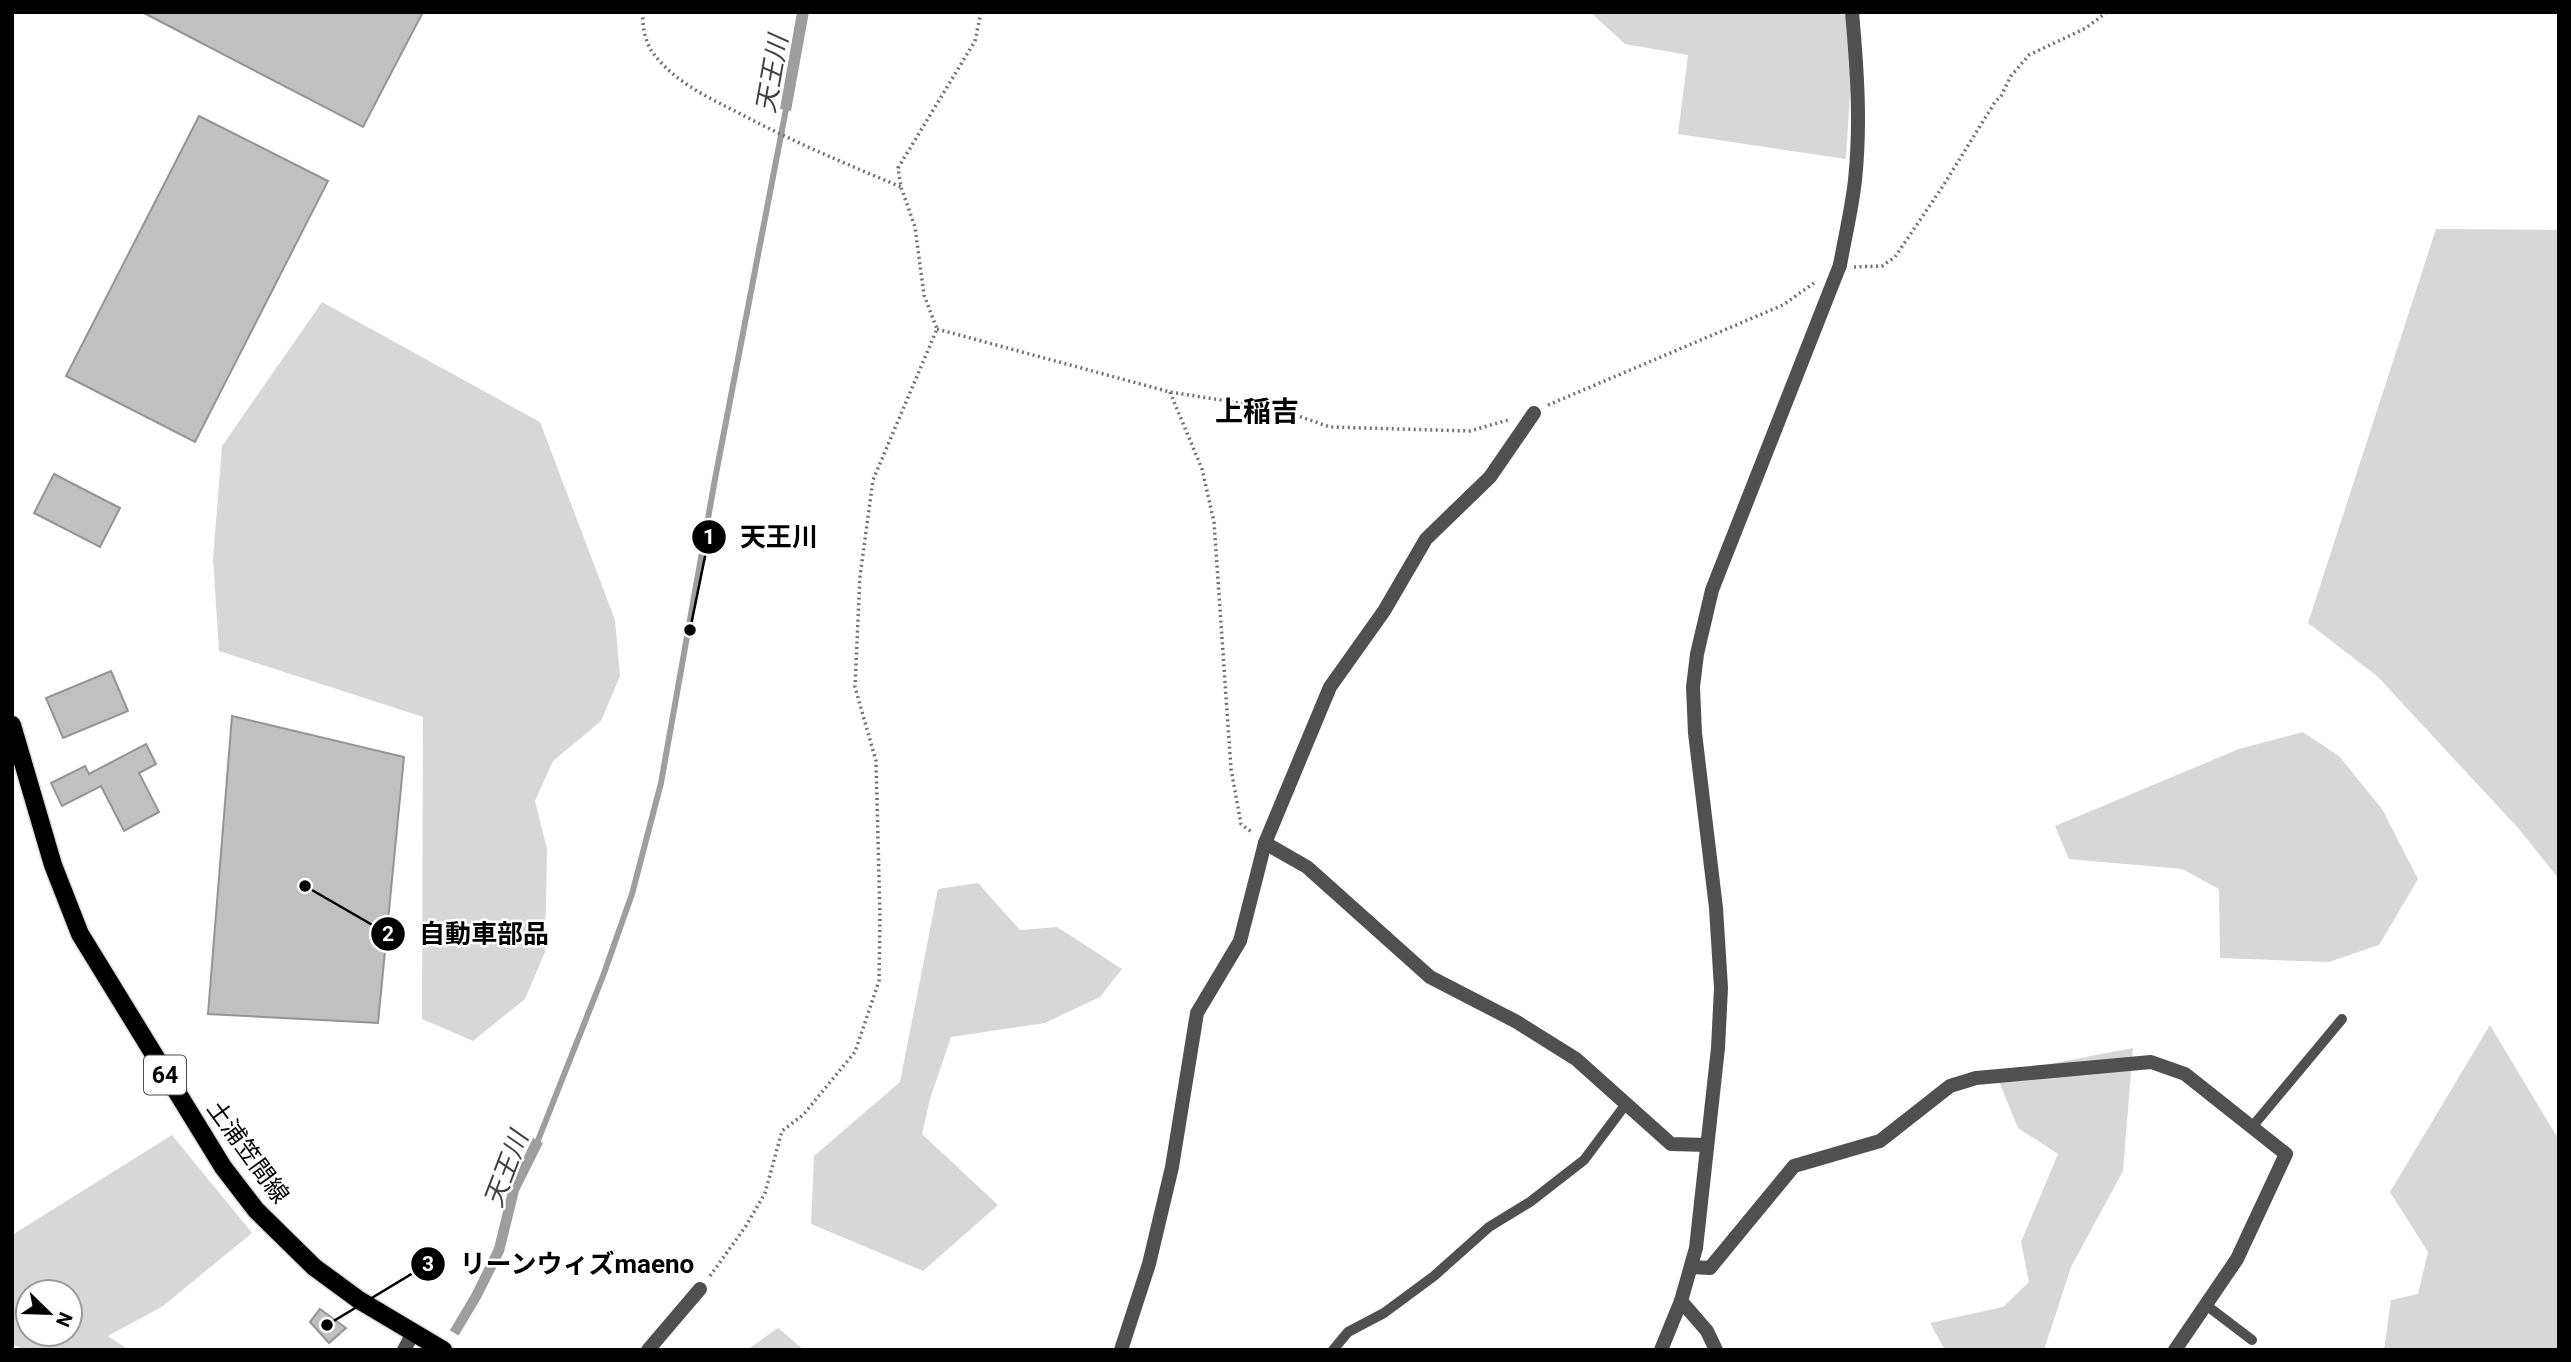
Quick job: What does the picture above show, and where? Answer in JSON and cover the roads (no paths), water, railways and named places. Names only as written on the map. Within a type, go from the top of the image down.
[{"type":"main road","name":"土浦笠間線","points":[[12,725],[53,865],[80,934],[223,1167],[256,1210],[314,1267],[359,1300],[437,1346]]},
{"type":"street","points":[[1661,1350],[1681,1301],[1696,1248],[1718,1048],[1721,988],[1716,908],[1695,733],[1693,687],[1697,654],[1712,590],[1840,265],[1855,180],[1857,144],[1857,69],[1852,12]]},
{"type":"street","points":[[1121,1350],[1149,1264],[1172,1167],[1197,1013],[1240,941],[1265,843],[1330,687],[1384,611],[1426,539],[1490,477],[1534,413]]},
{"type":"street","points":[[1265,843],[1307,867],[1430,977],[1517,1022],[1576,1059],[1671,1144],[1707,1145]]},
{"type":"street","points":[[1691,1268],[1710,1268],[1794,1166],[1880,1141],[1950,1086],[1976,1078],[2151,1062],[2185,1074],[2286,1154],[2237,1259],[2175,1350]]},
{"type":"street","points":[[648,1350],[700,1289]]},
{"type":"street","points":[[1681,1301],[1707,1331],[1716,1350]]},
{"type":"street","points":[[404,1350],[413,1333]]},
{"type":"lane","points":[[2252,1127],[2342,1019]]},
{"type":"lane","points":[[1333,1350],[1348,1332],[1384,1313],[1434,1276],[1489,1227],[1530,1202],[1584,1160],[1626,1104]]},
{"type":"lane","points":[[2206,1305],[2252,1340]]},
{"type":"waterway","name":"天王川","points":[[535,1148],[603,976],[632,894],[661,783],[715,479],[787,104]]},
{"type":"place","name":"天王川","points":[[690,630]]},
{"type":"place","name":"自動車部品","points":[[305,886]]},
{"type":"place","name":"リーンウィズmaeno","points":[[327,1325]]},
{"type":"district","name":"上稲吉","points":[[1257,411]]}]
